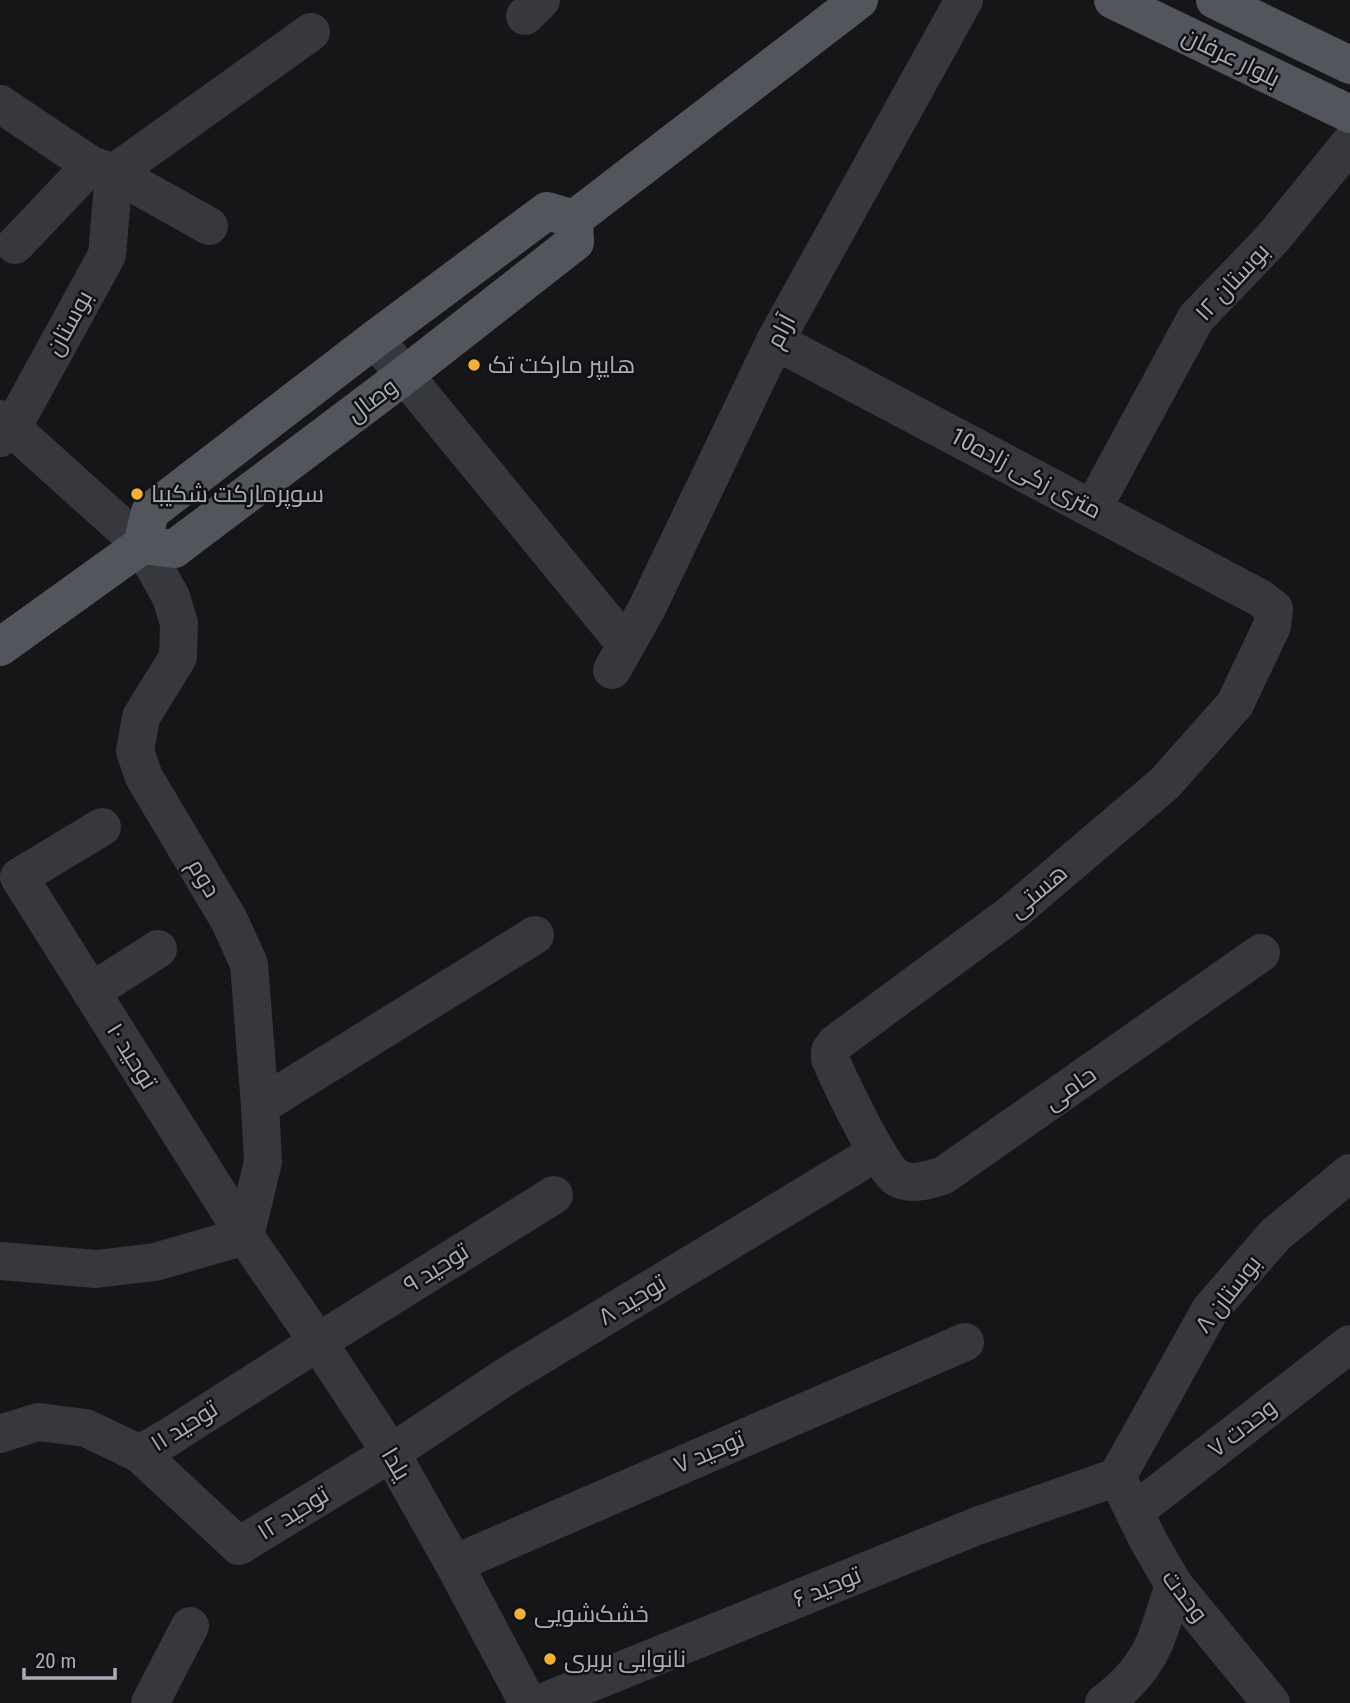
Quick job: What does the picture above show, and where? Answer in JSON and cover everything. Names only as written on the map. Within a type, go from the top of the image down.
[{"type":"main road","points":[[574,219],[859,0]]},
{"type":"main road","name":"بلوار عرفان","points":[[1113,0],[1350,114]]},
{"type":"main road","name":"بلوار عرفان","points":[[1220,1],[1350,65]]},
{"type":"main road","name":"وصال","points":[[547,211],[574,219],[575,242],[405,375],[174,549],[142,545],[150,512],[375,339],[547,211]]},
{"type":"main road","points":[[0,647],[142,545]]},
{"type":"street","name":"آرام","points":[[405,375],[619,658],[647,608],[775,341],[964,0]]},
{"type":"street","points":[[15,245],[103,169],[311,32]]},
{"type":"street","points":[[0,104],[103,169],[209,226]]},
{"type":"street","name":"بوستان ۱۲","points":[[1093,508],[1196,318],[1273,238],[1350,143]]},
{"type":"street","name":"بوستان","points":[[103,169],[107,255],[4,428],[142,545]]},
{"type":"street","points":[[375,339],[405,375]]},
{"type":"street","name":"10متری زکی زاده","points":[[775,341],[1093,508],[1260,598],[1274,609]]},
{"type":"street","name":"دوم","points":[[142,545],[171,597],[179,623],[178,657],[141,717],[135,751],[144,777],[229,920],[249,964],[263,1162],[245,1236]]},
{"type":"street","name":"هستی","points":[[877,1152],[830,1059],[830,1051],[836,1043],[1012,914],[1165,783],[1235,704],[1272,626],[1274,609]]},
{"type":"street","name":"توحید ۱۰","points":[[102,827],[19,877],[245,1236]]},
{"type":"street","points":[[260,1106],[536,935]]},
{"type":"street","points":[[91,992],[158,949]]},
{"type":"street","name":"حامی","points":[[877,1152],[898,1179],[917,1182],[944,1175],[1261,953]]},
{"type":"street","name":"توحید ۸","points":[[391,1453],[505,1377],[877,1152]]},
{"type":"street","name":"بوستان ۸","points":[[1117,1476],[1210,1310],[1275,1235],[1350,1173]]},
{"type":"street","name":"توحید ۹","points":[[317,1342],[554,1195]]},
{"type":"street","points":[[0,1261],[96,1269],[155,1262],[245,1236]]},
{"type":"street","name":"یلدا","points":[[245,1236],[391,1453],[528,1703]]},
{"type":"street","name":"توحید ۱۱","points":[[0,1434],[38,1422],[86,1428],[140,1454],[317,1342]]},
{"type":"street","name":"توحید ۷","points":[[454,1564],[965,1342]]},
{"type":"street","name":"وحدت ۷","points":[[1134,1511],[1350,1344]]},
{"type":"street","name":"توحید ۱۲","points":[[140,1454],[239,1546],[391,1453]]},
{"type":"street","name":"وحدت","points":[[1117,1476],[1149,1542],[1174,1585],[1271,1703]]},
{"type":"street","name":"توحید ۶","points":[[541,1703],[977,1526],[1117,1476]]},
{"type":"street","points":[[1104,1703],[1117,1693],[1144,1663],[1154,1644],[1174,1585]]},
{"type":"street","points":[[150,1703],[190,1626]]},
{"type":"place","name":"هایپر مارکت تک","points":[[474,365]]},
{"type":"place","name":"سوپرمارکت شکیبا","points":[[137,494]]},
{"type":"place","name":"خشک‌شویی","points":[[520,1614]]},
{"type":"place","name":"نانوایی بربری","points":[[550,1659]]}]
